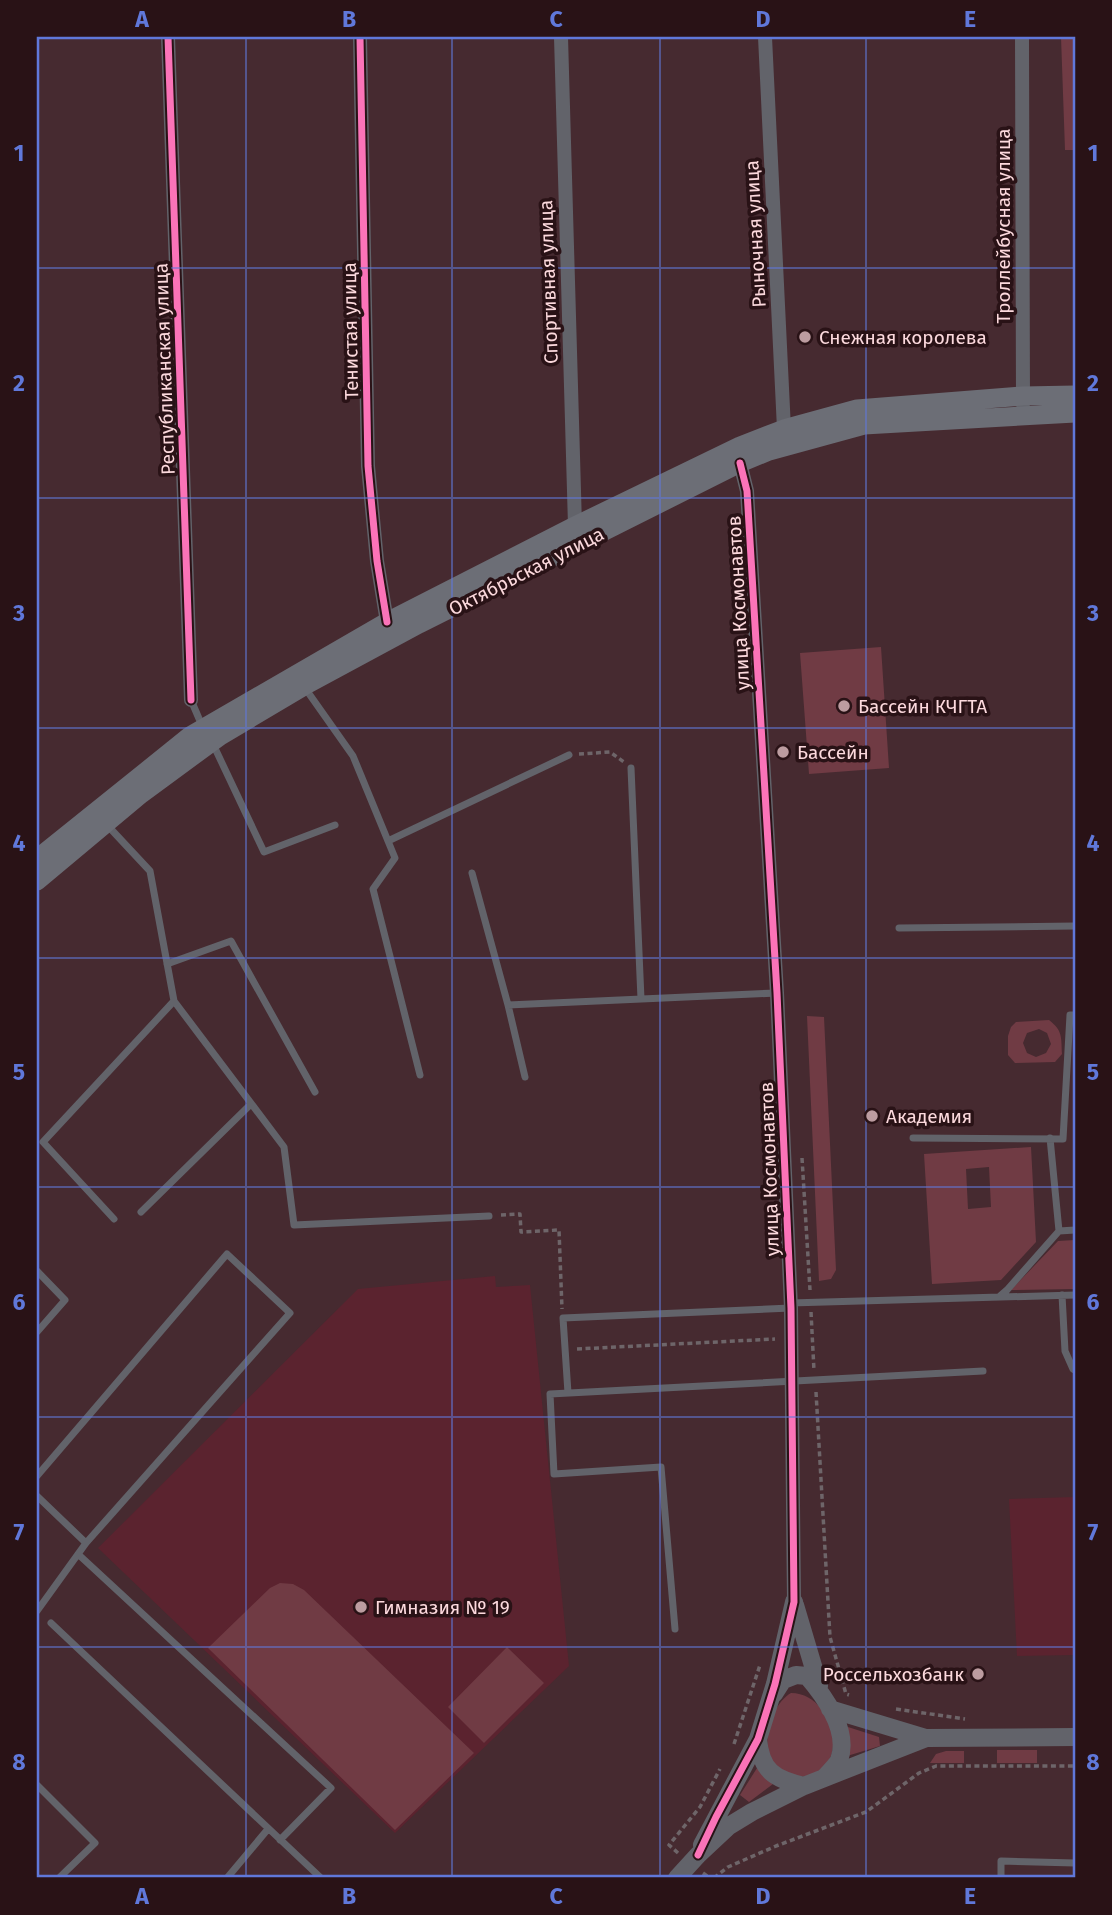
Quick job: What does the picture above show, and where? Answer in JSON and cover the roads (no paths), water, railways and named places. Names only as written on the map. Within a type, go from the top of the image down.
[{"type":"main road","name":"Октябрьская улица","points":[[300,681],[769,451],[864,425],[1023,406],[1075,395]]},
{"type":"main road","name":"Октябрьская улица","points":[[40,870],[190,736],[208,735],[300,681],[387,622],[740,446],[784,429],[857,409],[1023,406],[1075,414]]},
{"type":"street","name":"Республиканская улица","points":[[167,37],[191,700]]},
{"type":"street","name":"Тенистая улица","points":[[360,37],[368,466],[377,561],[387,622]]},
{"type":"street","name":"Спортивная улица","points":[[561,37],[575,526]]},
{"type":"street","name":"Рыночная улица","points":[[765,37],[784,429]]},
{"type":"street","name":"Троллейбусная улица","points":[[1022,37],[1023,406]]},
{"type":"street","name":"улица Космонавтов","points":[[698,1855],[758,1739],[771,1700],[794,1602],[792,1339],[777,993],[747,491],[740,463]]},
{"type":"street","name":"улица Космонавтов","points":[[794,1602],[821,1692],[842,1736],[843,1745],[838,1763],[824,1778]]},
{"type":"street","name":"улица Космонавтов","points":[[771,1700],[783,1680],[796,1675],[807,1676],[821,1692]]},
{"type":"street","name":"улица Космонавтов","points":[[830,1709],[926,1738],[1075,1737]]},
{"type":"street","name":"улица Космонавтов","points":[[677,1878],[729,1826],[752,1812],[804,1786],[926,1738]]},
{"type":"street","points":[[758,1739],[759,1756],[766,1767],[783,1781],[804,1786]]},
{"type":"lane","points":[[300,681],[353,756],[395,858],[373,888],[420,1075]]},
{"type":"lane","points":[[191,700],[264,852],[335,825]]},
{"type":"lane","points":[[388,841],[569,755]]},
{"type":"lane","points":[[631,768],[641,999]]},
{"type":"lane","points":[[100,818],[150,871],[174,1001],[284,1147],[294,1225],[489,1216]]},
{"type":"lane","points":[[472,873],[525,1077]]},
{"type":"lane","points":[[899,928],[1075,926]]},
{"type":"lane","points":[[167,964],[231,941],[315,1092]]},
{"type":"lane","points":[[508,1004],[777,993]]},
{"type":"lane","points":[[114,1219],[43,1142],[174,1001]]},
{"type":"lane","points":[[913,1138],[1063,1139],[1070,1015],[1075,1015]]},
{"type":"lane","points":[[141,1212],[251,1104]]},
{"type":"lane","points":[[1050,1138],[1059,1231]]},
{"type":"lane","points":[[999,1297],[1059,1231],[1075,1230]]},
{"type":"lane","points":[[37,1476],[227,1254],[290,1313],[86,1544],[37,1611]]},
{"type":"lane","points":[[37,1271],[65,1300],[37,1332]]},
{"type":"lane","points":[[1062,1295],[1065,1351],[1075,1370]]},
{"type":"lane","points":[[568,1393],[563,1318],[1075,1295]]},
{"type":"lane","points":[[675,1629],[661,1467],[554,1474],[550,1394],[983,1371]]},
{"type":"lane","points":[[37,1496],[86,1544]]},
{"type":"lane","points":[[79,1555],[331,1788],[280,1840]]},
{"type":"lane","points":[[51,1623],[321,1878]]},
{"type":"lane","points":[[37,1785],[94,1843],[59,1878]]},
{"type":"lane","points":[[227,1878],[268,1829]]},
{"type":"lane","points":[[1001,1878],[1001,1861],[1075,1863]]},
{"type":"place","name":"Снежная королева","points":[[805,337]]},
{"type":"place","name":"Бассейн КЧГТА","points":[[844,706]]},
{"type":"place","name":"Бассейн","points":[[783,752]]},
{"type":"place","name":"Академия","points":[[872,1116]]},
{"type":"place","name":"Гимназия № 19","points":[[361,1607]]},
{"type":"place","name":"Россельхозбанк","points":[[978,1674]]}]
